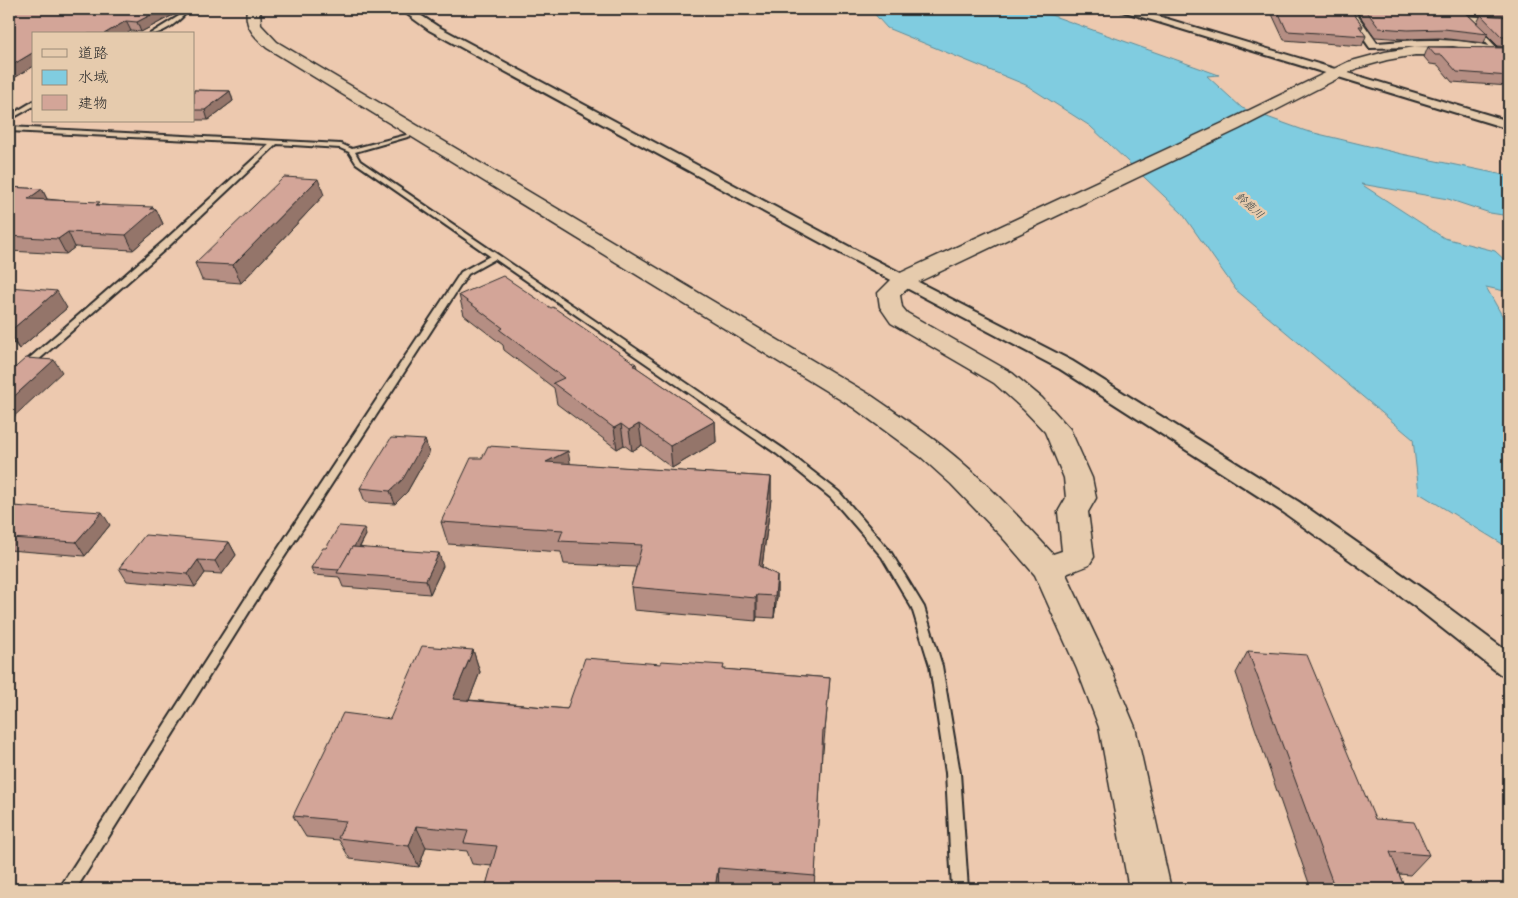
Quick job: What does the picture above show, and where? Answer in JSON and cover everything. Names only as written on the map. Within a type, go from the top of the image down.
[{"type":"street","points":[[254,9],[252,16],[255,28],[272,45],[410,135],[863,402],[896,424],[961,477],[1013,529],[1048,569],[1094,669],[1117,727],[1150,889]]},
{"type":"street","points":[[404,9],[433,28],[845,250],[907,278],[1066,365],[1290,507],[1422,600],[1509,667]]},
{"type":"street","points":[[1125,9],[1335,75],[1509,125]]},
{"type":"street","points":[[1139,9],[1165,18],[1168,22]]},
{"type":"street","points":[[1348,9],[1374,46],[1439,44],[1483,46],[1503,52]]},
{"type":"street","points":[[1466,19],[1509,22]]},
{"type":"street","points":[[1048,569],[1078,557],[1073,512],[1081,498],[1078,478],[1057,429],[1003,378],[899,318],[891,308],[888,292],[907,278],[1366,60],[1403,52],[1438,50],[1503,52]]},
{"type":"lane","points":[[155,32],[181,17],[187,9],[185,9]]},
{"type":"lane","points":[[1466,19],[1503,52]]},
{"type":"lane","points":[[9,118],[32,104]]},
{"type":"lane","points":[[9,130],[155,135],[184,139],[341,146],[354,151],[410,135]]},
{"type":"lane","points":[[9,381],[167,243],[275,143]]},
{"type":"lane","points":[[354,151],[358,162],[781,452],[835,496],[886,554],[918,607],[936,666],[954,773],[960,889]]},
{"type":"lane","points":[[67,889],[264,579],[464,272],[496,256]]},
{"type":"water","name":"鈴鹿川","points":[[870,9],[1034,9],[1219,75],[1207,76],[1242,108],[1306,131],[1402,154],[1509,176],[1509,216],[1490,213],[1448,199],[1361,184],[1444,238],[1495,251],[1509,264],[1509,292],[1486,287],[1509,328],[1509,548],[1419,493],[1413,439],[1236,290],[1182,213],[1090,126],[1026,85],[887,28]]},
{"type":"building","points":[[9,9],[162,9],[137,22],[126,21],[107,32],[32,32],[32,53],[9,67]]},
{"type":"building","points":[[1277,9],[1350,9],[1363,26],[1359,26],[1366,36],[1287,31]]},
{"type":"building","points":[[1365,9],[1464,9],[1488,34],[1444,29],[1408,30],[1379,28]]},
{"type":"building","points":[[1481,15],[1509,17],[1509,37],[1502,37]]},
{"type":"building","points":[[1428,47],[1509,48],[1509,76],[1457,72],[1442,55],[1435,55]]},
{"type":"building","points":[[195,90],[230,91],[205,110],[195,110]]},
{"type":"building","points":[[284,177],[318,179],[233,265],[195,263]]},
{"type":"building","points":[[9,187],[42,189],[28,199],[100,202],[96,205],[153,207],[150,209],[156,209],[126,235],[68,232],[58,239],[9,236]]},
{"type":"building","points":[[503,276],[551,308],[553,307],[715,421],[670,446],[639,424],[629,430],[621,424],[614,428],[553,383],[564,378],[500,330],[503,328],[459,295]]},
{"type":"building","points":[[9,287],[57,291],[9,332]]},
{"type":"building","points":[[26,358],[54,360],[9,401],[9,373]]},
{"type":"building","points":[[391,438],[425,440],[403,479],[390,491],[360,488]]},
{"type":"building","points":[[488,446],[568,451],[546,462],[771,477],[759,566],[777,575],[775,596],[757,595],[756,598],[631,587],[642,545],[559,541],[563,530],[441,522],[471,458],[482,458]]},
{"type":"building","points":[[13,506],[102,512],[76,542],[9,538],[9,510]]},
{"type":"building","points":[[339,526],[364,528],[339,570],[311,568],[323,548],[326,548]]},
{"type":"building","points":[[145,535],[229,542],[215,561],[198,560],[188,574],[119,568]]},
{"type":"building","points":[[352,547],[439,553],[426,580],[337,573]]},
{"type":"building","points":[[422,646],[473,650],[453,699],[567,709],[585,658],[661,664],[661,661],[724,665],[723,669],[830,678],[825,730],[823,730],[815,876],[718,868],[715,889],[485,889],[497,846],[464,843],[468,831],[416,826],[409,846],[338,838],[346,821],[293,816],[343,713],[390,719]]},
{"type":"building","points":[[1248,651],[1307,655],[1375,819],[1414,822],[1429,855],[1390,852],[1405,889],[1335,889]]}]
